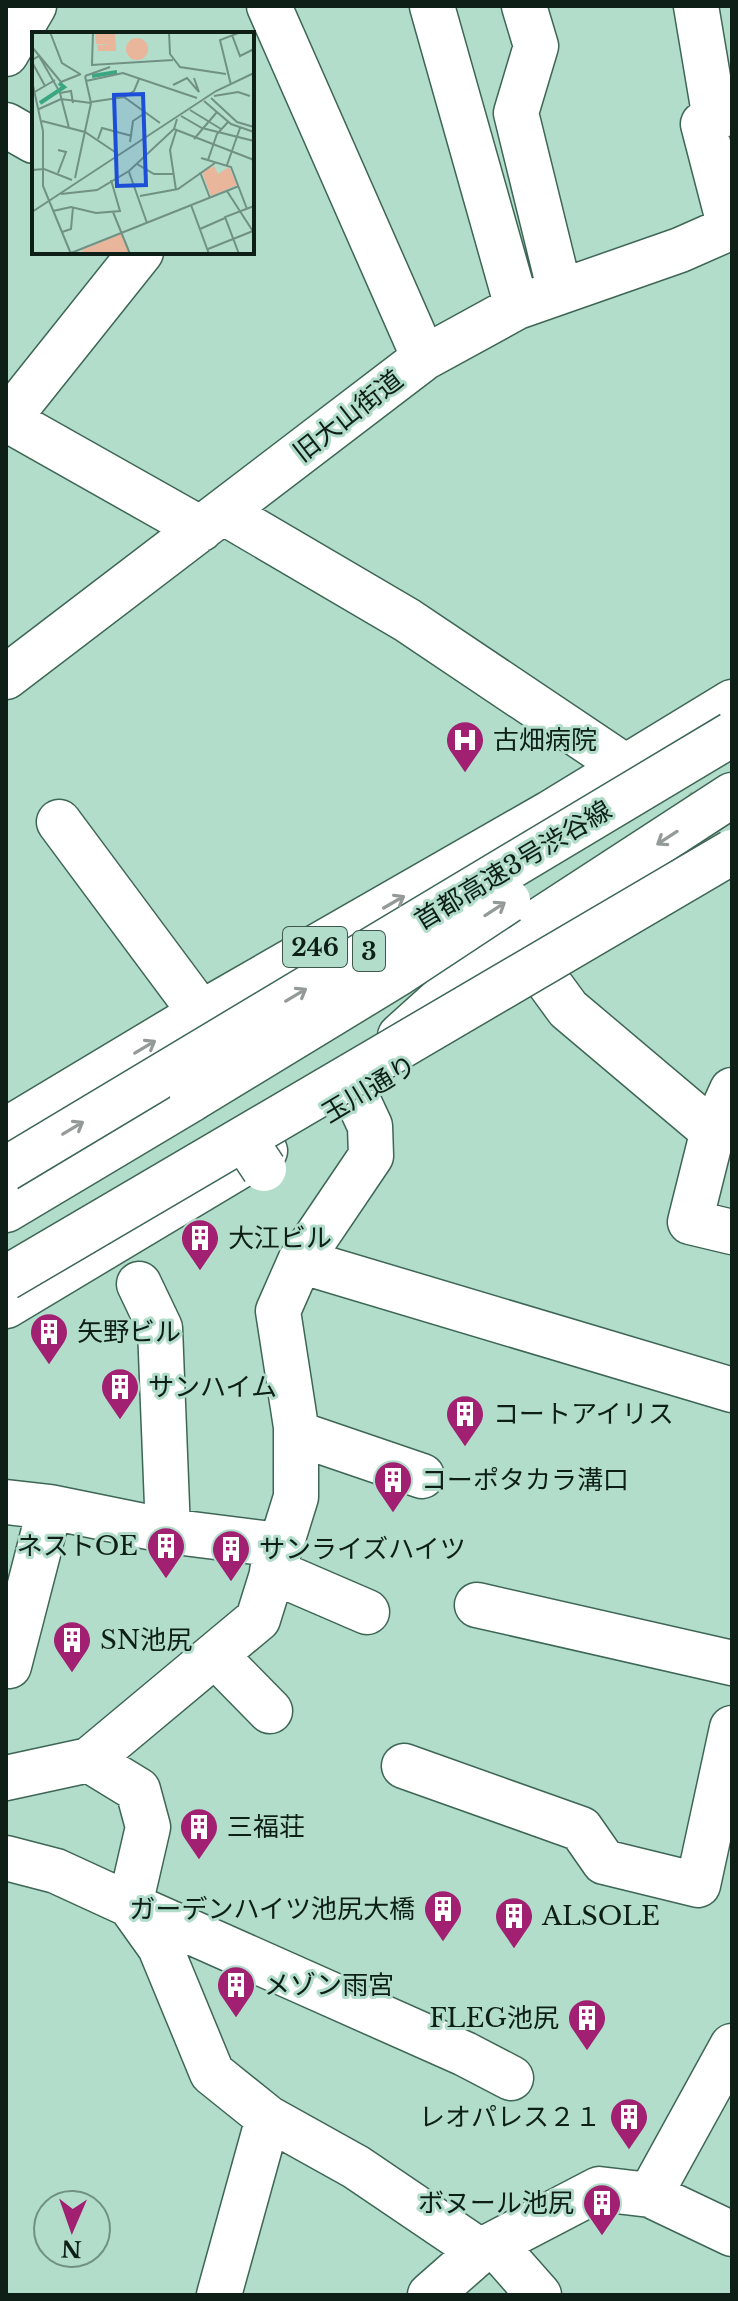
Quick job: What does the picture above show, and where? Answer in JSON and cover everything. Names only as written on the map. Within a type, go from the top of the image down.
[{"type":"main road","points":[[6,54],[34,6]]},
{"type":"main road","points":[[269,6],[424,358]]},
{"type":"main road","points":[[432,6],[517,307]]},
{"type":"main road","points":[[524,6],[536,46],[516,113],[560,292]]},
{"type":"main road","points":[[696,6],[715,119],[703,124],[731,228]]},
{"type":"main road","points":[[6,125],[32,140]]},
{"type":"main road","name":"旧大山街道","points":[[6,677],[424,358],[517,307],[680,250],[731,228]]},
{"type":"main road","points":[[139,254],[7,420],[407,620],[626,767]]},
{"type":"main road","name":"246","points":[[6,1130],[732,702]]},
{"type":"main road","name":"首都高速3号渋谷線","points":[[6,1169],[732,734]]},
{"type":"main road","points":[[6,1210],[399,973],[732,750]]},
{"type":"main road","points":[[264,1149],[500,946],[732,795]]},
{"type":"main road","points":[[59,822],[201,1013]]},
{"type":"main road","points":[[6,1278],[264,1149],[732,852]]},
{"type":"main road","name":"玉川通り","points":[[6,1306],[264,1149],[732,873]]},
{"type":"main road","points":[[549,983],[568,1009],[703,1123],[712,1134]]},
{"type":"main road","points":[[732,1090],[712,1134],[690,1222],[732,1232]]},
{"type":"main road","points":[[6,1778],[89,1760],[258,1619],[296,1497],[296,1433],[278,1311],[300,1261],[371,1156],[370,1126],[356,1096]]},
{"type":"main road","points":[[300,1261],[732,1390]]},
{"type":"main road","points":[[139,1284],[160,1328],[168,1531]]},
{"type":"main road","points":[[296,1433],[422,1476]]},
{"type":"main road","points":[[6,1502],[50,1507],[168,1531],[276,1558],[367,1612]]},
{"type":"main road","points":[[9,1666],[50,1507]]},
{"type":"main road","points":[[477,1605],[732,1663]]},
{"type":"main road","points":[[215,1655],[270,1711]]},
{"type":"main road","points":[[404,1766],[581,1829],[604,1862],[711,1871],[732,1728]]},
{"type":"main road","points":[[89,1760],[138,1790],[148,1827],[130,1905],[160,1947],[212,2073],[268,2118],[356,2167],[487,2248],[539,2295]]},
{"type":"main road","points":[[6,1858],[56,1871],[511,2078]]},
{"type":"main road","points":[[650,2195],[732,2046]]},
{"type":"main road","points":[[219,2295],[268,2118]]},
{"type":"main road","points":[[430,2295],[487,2248],[599,2189],[650,2195],[732,2234]]},
{"type":"tunnel","points":[[626,767],[721,844]]},
{"type":"place","name":"古畑病院","points":[[465,774]]},
{"type":"place","name":"大江ビル","points":[[200,1272]]},
{"type":"place","name":"矢野ビル","points":[[49,1366]]},
{"type":"place","name":"サンハイム","points":[[120,1421]]},
{"type":"place","name":"コートアイリス","points":[[465,1448]]},
{"type":"place","name":"コーポタカラ溝口","points":[[393,1514]]},
{"type":"place","name":"ネストOE","points":[[166,1580]]},
{"type":"place","name":"サンライズハイツ","points":[[231,1583]]},
{"type":"place","name":"SN池尻","points":[[72,1674]]},
{"type":"place","name":"三福荘","points":[[199,1861]]},
{"type":"place","name":"ガーデンハイツ池尻大橋","points":[[443,1943]]},
{"type":"place","name":"ALSOLE","points":[[514,1950]]},
{"type":"place","name":"メゾン雨宮","points":[[236,2019]]},
{"type":"place","name":"FLEG池尻","points":[[587,2052]]},
{"type":"place","name":"レオパレス２１","points":[[629,2151]]},
{"type":"place","name":"ボヌール池尻","points":[[602,2237]]}]
